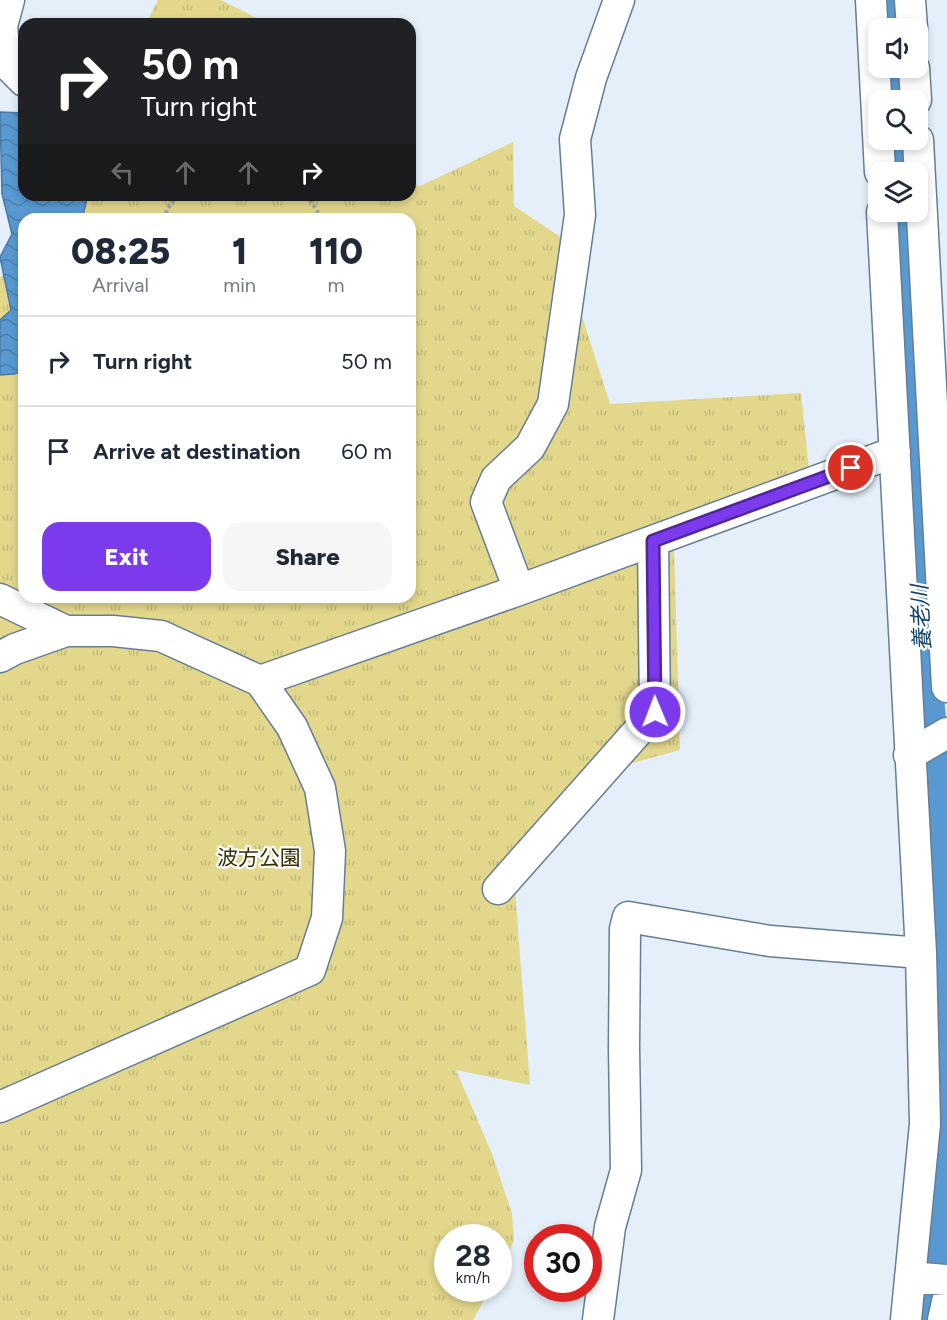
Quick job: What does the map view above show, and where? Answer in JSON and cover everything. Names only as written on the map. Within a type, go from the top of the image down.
[{"type":"street","points":[[9,0],[2,27],[6,63],[18,75]]},
{"type":"street","points":[[519,590],[486,502],[496,479],[530,447],[553,404],[580,214],[575,139],[591,78],[619,0]]},
{"type":"street","points":[[910,0],[911,18]]},
{"type":"street","points":[[865,6],[879,162]]},
{"type":"street","points":[[919,150],[947,687]]},
{"type":"street","points":[[883,222],[921,953],[925,1124],[906,1320]]},
{"type":"street","points":[[260,681],[519,590],[895,452]]},
{"type":"street","points":[[498,890],[655,712],[653,541]]},
{"type":"street","points":[[0,599],[66,631]]},
{"type":"street","points":[[0,657],[15,649],[66,631],[113,631],[161,636],[260,681],[292,727],[320,788],[330,851],[327,918],[310,970],[0,1107]]},
{"type":"street","points":[[909,755],[947,733]]},
{"type":"street","points":[[598,1320],[610,1227],[626,1170],[624,1036],[625,928],[628,917],[770,941],[921,953]]},
{"type":"street","points":[[910,1278],[947,1280]]},
{"type":"street","points":[[943,1320],[947,1302]]},
{"type":"green space","points":[[158,0],[221,0],[256,18],[149,18]]},
{"type":"green space","name":"波方公園","points":[[513,142],[514,206],[586,254],[579,307],[610,404],[801,393],[812,499],[692,537],[674,548],[680,750],[618,767],[515,891],[530,1085],[456,1070],[492,1154],[512,1213],[514,1241],[512,1245],[512,1224],[434,1224],[434,1302],[483,1302],[473,1320],[0,1320],[0,278],[8,268],[18,222],[18,603],[416,603],[416,213],[20,213],[23,201],[416,201],[416,184],[418,187]]},
{"type":"water","points":[[0,112],[18,113],[18,201],[86,201],[84,213],[18,213],[18,373],[0,375],[0,320],[11,310],[0,257],[12,234],[2,194]]},
{"type":"waterway","name":"養老川","points":[[889,0],[890,18]]},
{"type":"waterway","name":"養老川","points":[[893,78],[894,90]]},
{"type":"waterway","name":"養老川","points":[[897,150],[897,162]]},
{"type":"waterway","name":"養老川","points":[[901,222],[925,709],[936,815],[947,1023]]},
{"type":"waterway","name":"養老川","points":[[927,1320],[938,1229],[945,1135],[947,1043]]},
{"type":"route","points":[[655,712],[653,541],[851,468]]}]
